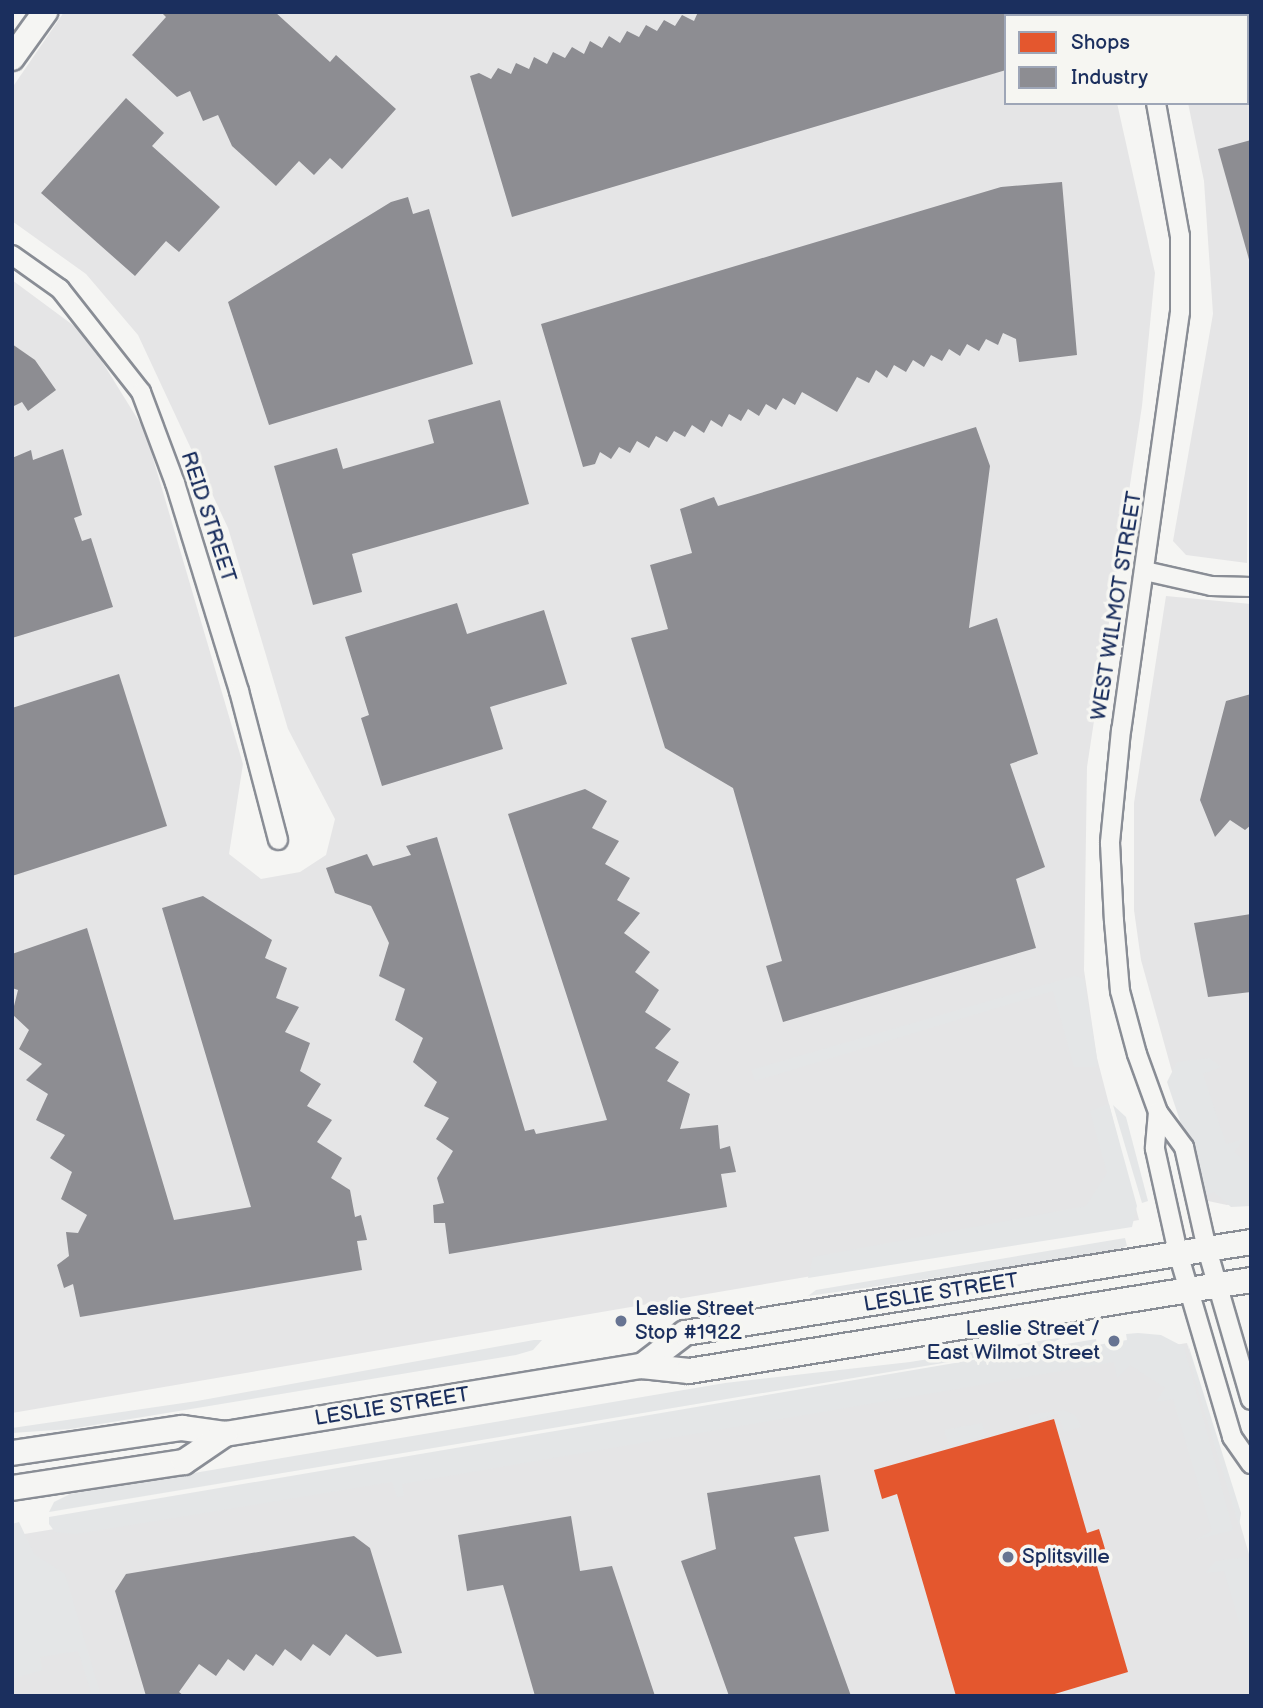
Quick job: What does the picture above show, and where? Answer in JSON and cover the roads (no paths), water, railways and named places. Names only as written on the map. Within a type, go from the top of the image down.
[{"type":"main road","points":[[12,58],[45,12]]},
{"type":"main road","name":"LESLIE STREET","points":[[642,1366],[685,1333],[1251,1242]]},
{"type":"main road","name":"LESLIE STREET","points":[[12,1453],[182,1428],[225,1434],[642,1366],[689,1371],[1251,1280]]},
{"type":"main road","name":"LESLIE STREET","points":[[12,1488],[184,1462],[225,1434]]},
{"type":"street","name":"WEST WILMOT STREET","points":[[1156,105],[1180,236],[1180,312],[1122,718],[1110,843],[1120,991],[1143,1076],[1158,1112],[1184,1147],[1207,1249],[1251,1400]]},
{"type":"street","name":"REID STREET","points":[[12,255],[60,289],[141,392],[175,483],[239,691],[278,841]]},
{"type":"street","points":[[1145,571],[1211,586],[1251,587]]},
{"type":"street","name":"WEST WILMOT STREET","points":[[1158,1112],[1154,1149],[1178,1253],[1232,1437],[1251,1464]]},
{"type":"place","name":"Leslie Street Stop #1922","points":[[621,1321]]},
{"type":"place","name":"Leslie Street / East Wilmot Street","points":[[1114,1341]]},
{"type":"place","name":"Splitsville","points":[[1008,1557]]}]
